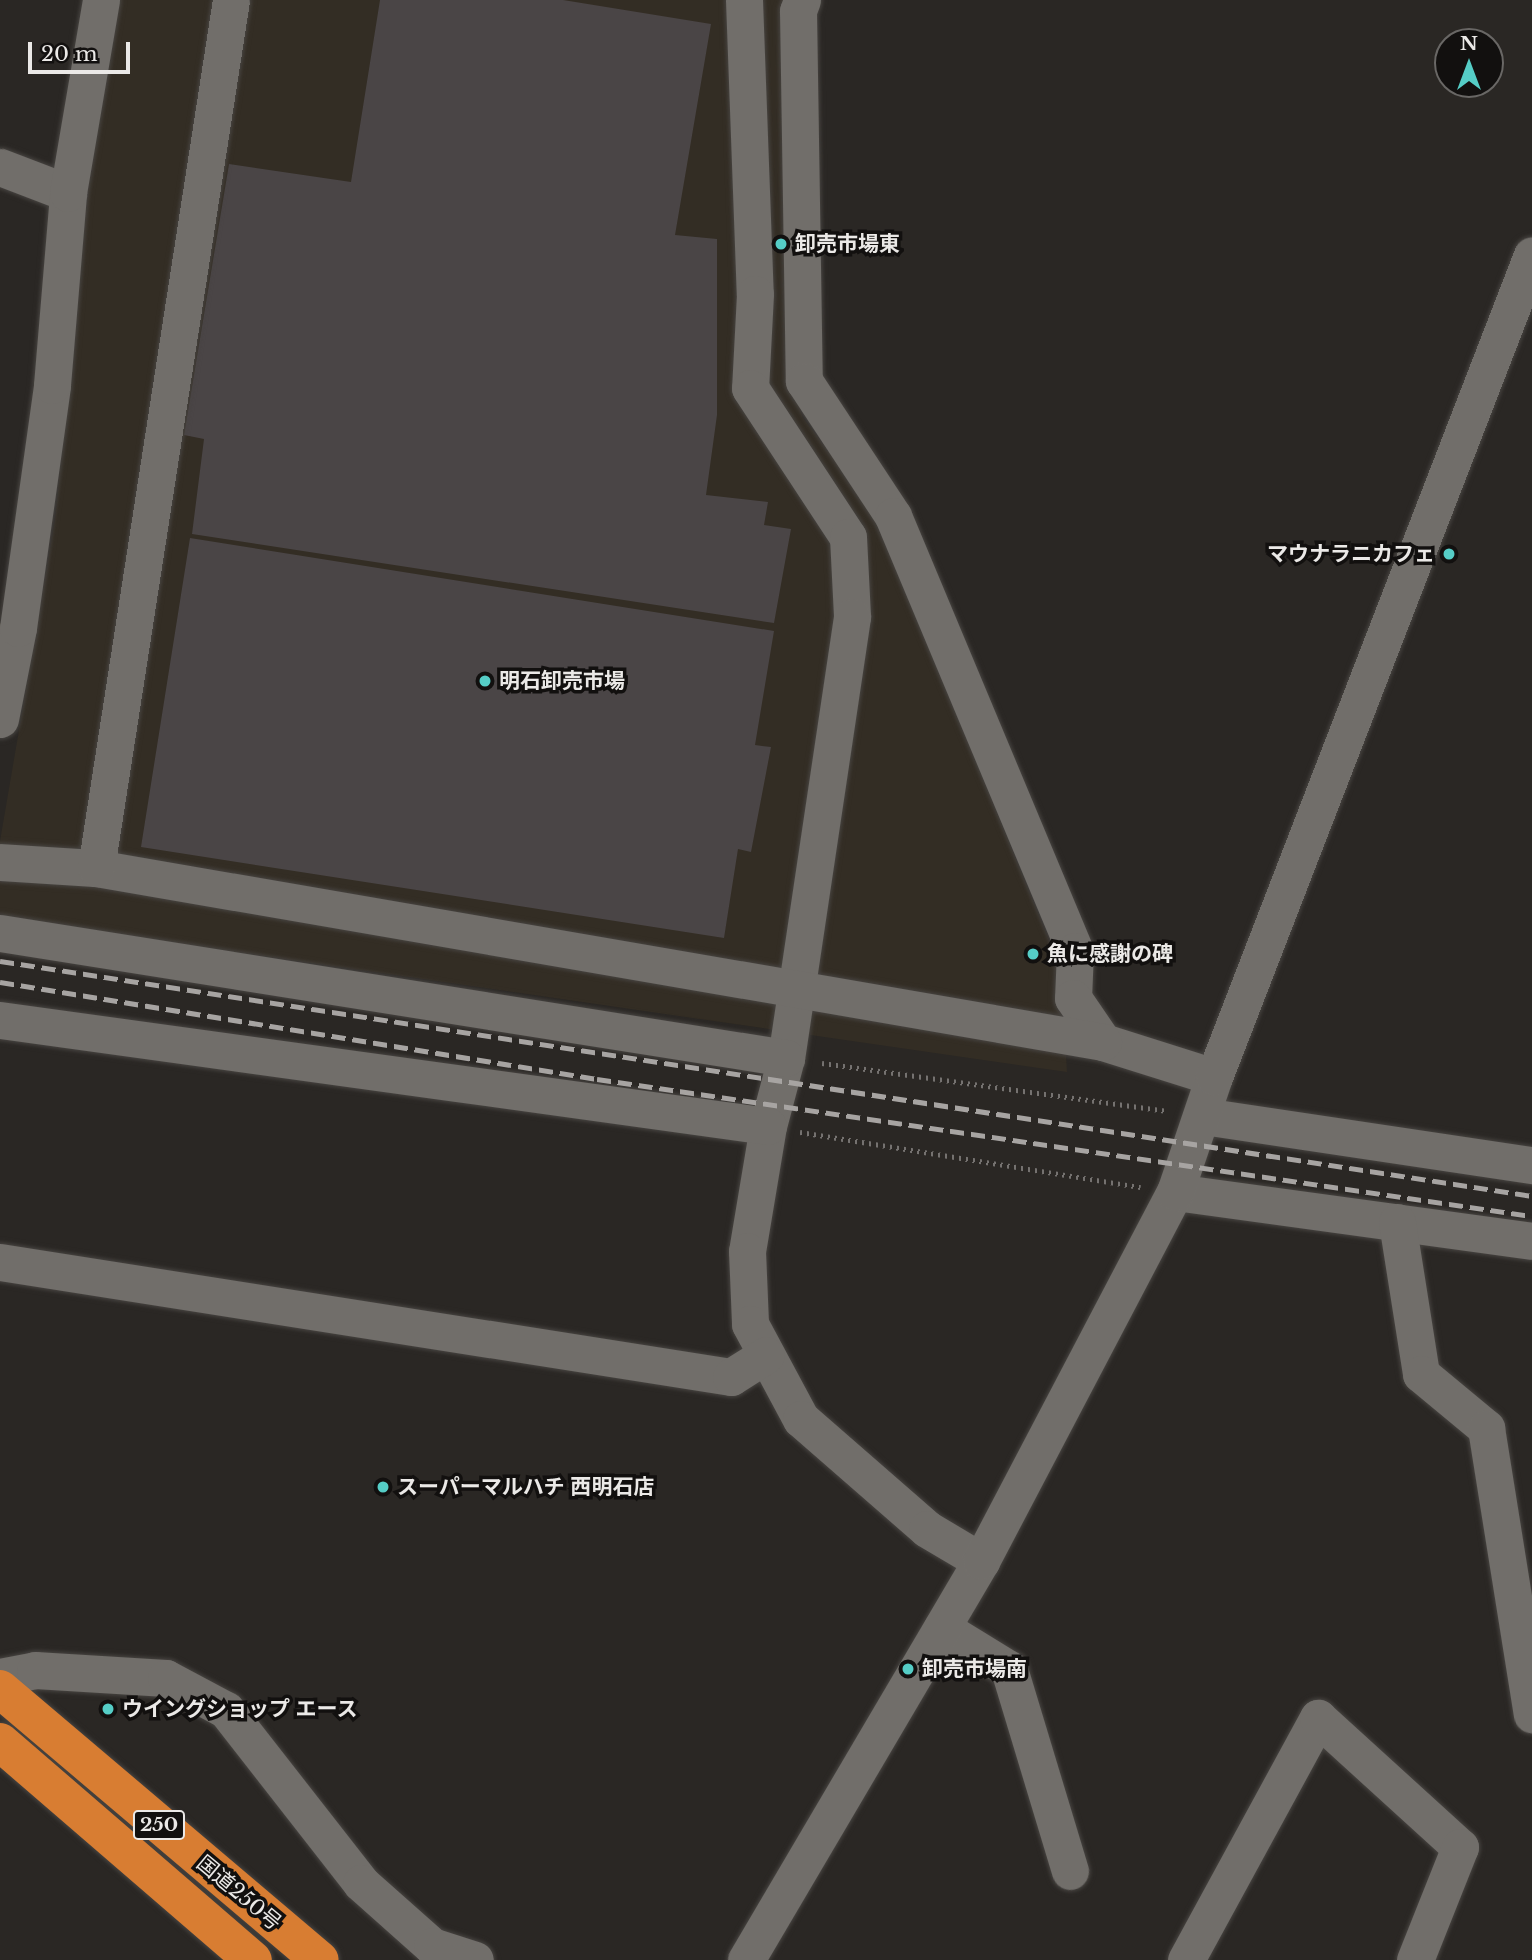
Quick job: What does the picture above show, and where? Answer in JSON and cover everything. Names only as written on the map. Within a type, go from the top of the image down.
[{"type":"highway","name":"国道250号","points":[[0,1689],[319,1960]]},
{"type":"highway","name":"国道250号","points":[[0,1742],[253,1960]]},
{"type":"street","points":[[0,719],[9,625],[52,385],[68,193],[101,0]]},
{"type":"street","points":[[96,869],[231,0]]},
{"type":"street","points":[[744,0],[755,294],[750,387],[848,537],[852,617],[793,987],[786,1058],[768,1126],[747,1251],[750,1324],[801,1419],[926,1529],[981,1561]]},
{"type":"street","points":[[802,0],[798,11],[804,381],[892,516],[1075,951],[1073,998],[1103,1042]]},
{"type":"street","points":[[0,167],[68,193]]},
{"type":"street","points":[[746,1960],[981,1561],[1175,1192],[1203,1116],[1214,1077],[1532,255]]},
{"type":"street","points":[[0,862],[96,869],[793,987],[1103,1042],[1214,1077]]},
{"type":"street","points":[[0,933],[786,1058]]},
{"type":"street","points":[[0,1020],[768,1126]]},
{"type":"street","points":[[1203,1116],[1532,1165]]},
{"type":"street","points":[[1175,1192],[1532,1241]]},
{"type":"street","points":[[1396,1222],[1421,1374],[1486,1428],[1532,1714]]},
{"type":"street","points":[[0,1262],[731,1377],[766,1355]]},
{"type":"street","points":[[942,1628],[1009,1669],[1070,1871]]},
{"type":"street","points":[[0,1677],[35,1670],[166,1678],[226,1710],[361,1883],[432,1947],[475,1960]]},
{"type":"street","points":[[1186,1960],[1318,1718],[1460,1847],[1415,1960]]},
{"type":"path","points":[[786,1058],[1203,1116]]},
{"type":"path","points":[[768,1126],[1175,1192]]},
{"type":"shaded area","name":"明石卸売市場","points":[[107,0],[783,0],[793,388],[803,418],[873,509],[1061,970],[1067,1072],[0,918],[0,841],[55,520]]},
{"type":"building","points":[[380,0],[563,0],[711,24],[675,235],[717,239],[717,415],[706,495],[768,502],[764,525],[791,529],[774,623],[192,534],[204,439],[184,435],[229,164],[351,182]]},
{"type":"building","points":[[190,538],[774,631],[755,745],[771,747],[751,852],[738,849],[724,938],[141,847]]},
{"type":"railway","points":[[0,961],[1532,1196]]},
{"type":"railway","points":[[0,982],[597,1079],[1532,1216]]},
{"type":"place","name":"卸売市場東","points":[[781,244]]},
{"type":"place","name":"マウナラニカフェ","points":[[1449,554]]},
{"type":"place","name":"明石卸売市場","points":[[485,681]]},
{"type":"place","name":"魚に感謝の碑","points":[[1033,954]]},
{"type":"place","name":"スーパーマルハチ 西明石店","points":[[383,1487]]},
{"type":"place","name":"卸売市場南","points":[[908,1669]]},
{"type":"place","name":"ウイングショップ エース","points":[[108,1709]]}]
